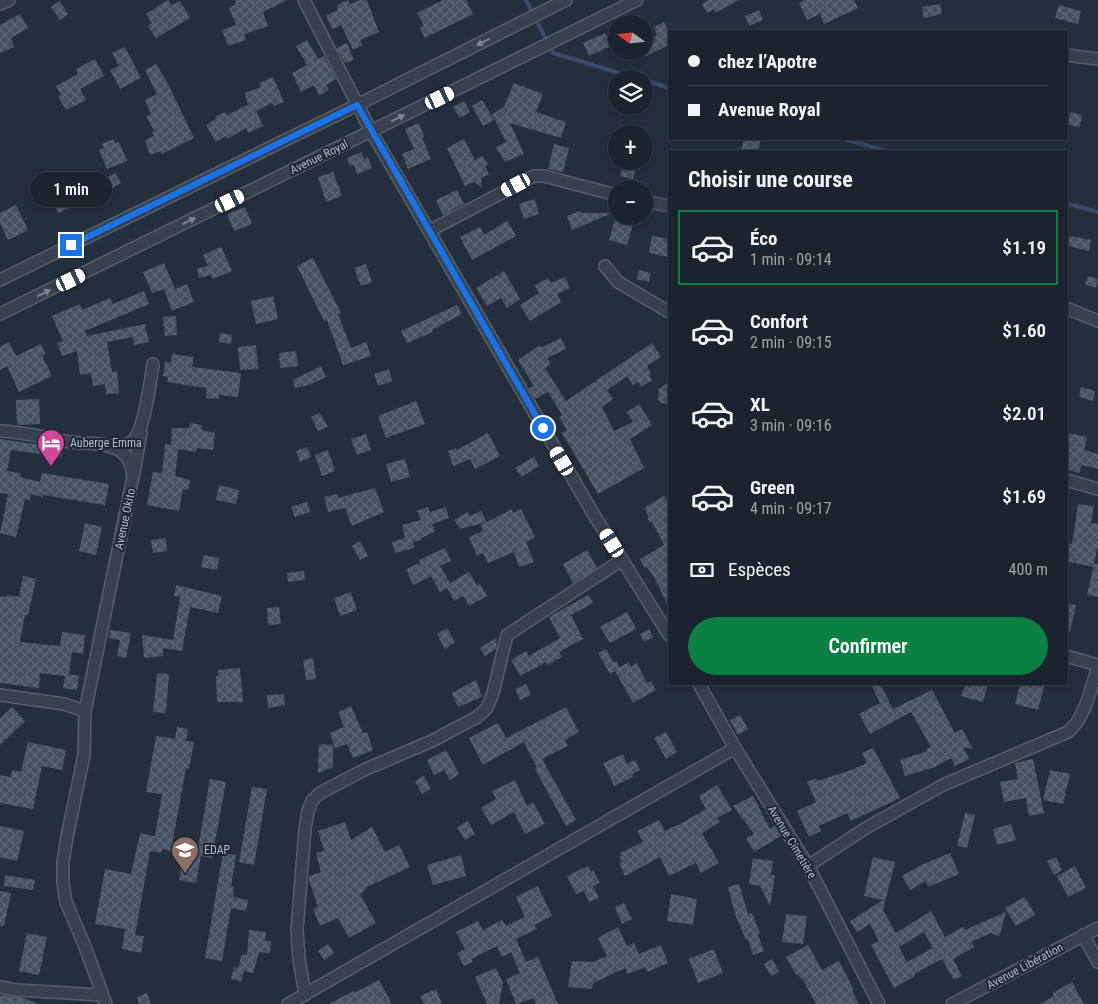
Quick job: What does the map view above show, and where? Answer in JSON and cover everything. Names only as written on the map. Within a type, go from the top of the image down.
[{"type":"street","points":[[0,4],[9,0]]},
{"type":"street","points":[[304,0],[371,131],[586,502],[668,633]]},
{"type":"street","points":[[0,280],[566,0]]},
{"type":"street","name":"Avenue Royal","points":[[0,314],[637,0]]},
{"type":"street","points":[[1068,55],[1098,59]]},
{"type":"street","points":[[429,231],[534,176],[555,178],[608,193]]},
{"type":"street","points":[[653,203],[668,206]]},
{"type":"street","points":[[605,266],[618,282],[668,311]]},
{"type":"street","points":[[1068,309],[1098,321]]},
{"type":"street","points":[[133,478],[153,364]]},
{"type":"street","points":[[0,431],[47,436],[70,442],[114,447],[124,446],[132,442],[141,429]]},
{"type":"street","name":"Avenue Okito","points":[[104,1000],[84,944],[66,902],[63,884],[67,837],[84,755],[85,711],[133,478],[131,464],[125,454],[114,447]]},
{"type":"street","points":[[1068,481],[1098,489]]},
{"type":"street","points":[[305,996],[299,959],[297,930],[305,828],[308,811],[312,802],[320,793],[366,769],[432,741],[477,718],[487,708],[493,692],[506,634],[622,560]]},
{"type":"street","points":[[808,866],[866,828],[943,785],[1068,732],[1075,726],[1081,716],[1098,666],[1068,657]]},
{"type":"street","name":"Avenue Cimetière","points":[[701,685],[735,748],[808,866],[879,1004]]},
{"type":"street","points":[[0,695],[64,704],[85,711]]},
{"type":"street","points":[[288,1004],[305,996],[735,748]]},
{"type":"street","name":"Avenue Libération","points":[[952,1004],[1098,928]]},
{"type":"street","points":[[1083,935],[1098,962]]},
{"type":"street","points":[[0,987],[104,1000]]},
{"type":"building","points":[[168,0],[172,5],[180,1],[190,18],[156,38],[148,26],[152,23],[146,14]]},
{"type":"building","points":[[235,0],[287,0],[263,12],[268,26],[244,34],[246,40],[228,46],[222,30],[236,25],[229,8],[236,4]]},
{"type":"building","points":[[348,0],[350,4],[360,0],[367,0],[379,32],[360,40],[363,45],[353,50],[341,25],[332,29],[326,15],[338,10],[337,5]]},
{"type":"building","points":[[443,0],[466,0],[473,14],[425,38],[420,28],[424,26],[417,13]]},
{"type":"building","points":[[709,0],[739,0],[715,13],[714,9],[707,13],[702,4]]},
{"type":"building","points":[[805,0],[854,0],[858,8],[824,24],[820,14],[807,20],[799,3]]},
{"type":"building","points":[[60,1],[68,14],[60,20],[51,7]]},
{"type":"building","points":[[940,4],[942,14],[924,18],[922,7]]},
{"type":"building","points":[[1059,5],[1081,11],[1078,24],[1055,18]]},
{"type":"building","points":[[759,10],[763,20],[749,26],[745,16]]},
{"type":"building","points":[[20,14],[28,28],[11,38],[14,47],[0,53],[0,25]]},
{"type":"building","points":[[664,22],[668,30],[668,45],[653,53],[653,37],[657,35],[654,27]]},
{"type":"building","points":[[605,33],[608,40],[608,47],[589,56],[583,43]]},
{"type":"building","points":[[307,40],[318,59],[324,56],[336,79],[326,85],[329,90],[319,96],[314,85],[301,92],[292,73],[307,65],[296,46]]},
{"type":"building","points":[[347,43],[354,60],[345,63],[337,49]]},
{"type":"building","points":[[125,47],[141,78],[120,89],[110,70],[119,66],[112,53]]},
{"type":"building","points":[[95,59],[104,76],[80,89],[86,100],[66,110],[58,96],[61,95],[56,86],[78,74],[76,69]]},
{"type":"building","points":[[156,64],[168,84],[194,138],[162,154],[161,151],[150,155],[145,140],[154,136],[152,132],[154,131],[146,116],[151,114],[145,100],[157,94],[145,70]]},
{"type":"building","points":[[273,77],[284,102],[274,106],[272,103],[256,111],[263,126],[248,133],[246,128],[227,139],[226,136],[216,142],[206,125],[217,118],[216,116],[225,112],[227,115],[248,105],[245,93],[261,87],[259,83]]},
{"type":"building","points":[[514,83],[543,94],[536,112],[566,122],[561,138],[510,123],[524,154],[505,162],[496,147],[506,142],[492,114],[504,107]]},
{"type":"building","points":[[482,100],[494,120],[483,126],[472,106]]},
{"type":"building","points":[[464,101],[470,112],[460,118],[453,107]]},
{"type":"building","points":[[1070,112],[1082,115],[1080,127],[1068,125]]},
{"type":"building","points":[[419,123],[424,136],[422,138],[431,159],[408,169],[402,154],[414,149],[405,129]]},
{"type":"building","points":[[114,139],[115,143],[119,142],[127,161],[107,169],[99,150],[104,148],[102,144]]},
{"type":"building","points":[[464,139],[475,160],[482,156],[488,164],[485,166],[489,174],[481,178],[482,188],[474,182],[465,186],[447,148]]},
{"type":"building","points":[[744,140],[761,140],[758,150],[741,150]]},
{"type":"building","points":[[554,144],[569,148],[563,172],[548,169]]},
{"type":"building","points":[[362,152],[364,159],[368,157],[372,168],[357,174],[354,165],[350,166],[347,158]]},
{"type":"building","points":[[622,170],[636,170],[633,179],[620,176]]},
{"type":"building","points":[[333,172],[342,196],[326,202],[318,177]]},
{"type":"building","points":[[77,173],[82,182],[71,188],[78,204],[58,213],[49,193],[57,190],[54,184]]},
{"type":"building","points":[[115,173],[121,183],[104,193],[99,182]]},
{"type":"building","points":[[457,190],[464,204],[443,215],[436,200]]},
{"type":"building","points":[[535,199],[539,214],[524,219],[519,204]]},
{"type":"building","points":[[16,205],[28,230],[8,240],[0,223],[0,213]]},
{"type":"building","points":[[245,207],[252,224],[234,231],[227,214]]},
{"type":"building","points":[[580,211],[581,213],[608,213],[608,215],[572,230],[567,216]]},
{"type":"building","points":[[507,221],[516,236],[472,260],[460,237],[480,227],[484,235]]},
{"type":"building","points":[[613,225],[633,225],[627,245],[609,240]]},
{"type":"building","points":[[652,236],[668,239],[668,257],[649,253]]},
{"type":"building","points":[[1070,236],[1091,240],[1089,251],[1068,246]]},
{"type":"building","points":[[221,247],[232,271],[213,279],[211,275],[199,278],[197,269],[208,266],[203,255]]},
{"type":"building","points":[[313,258],[341,313],[338,314],[351,348],[366,342],[371,356],[343,365],[327,320],[324,321],[297,266]]},
{"type":"building","points":[[164,263],[175,289],[187,284],[194,302],[172,311],[164,289],[152,293],[143,272]]},
{"type":"building","points":[[366,264],[372,282],[361,286],[354,268]]},
{"type":"building","points":[[639,270],[651,273],[649,282],[637,279]]},
{"type":"building","points":[[504,271],[520,299],[507,308],[501,298],[487,306],[476,288]]},
{"type":"building","points":[[1088,276],[1098,279],[1096,288],[1085,285]]},
{"type":"building","points":[[565,277],[570,288],[557,294],[561,302],[530,321],[520,305],[539,293],[535,285],[548,278],[551,283]]},
{"type":"building","points":[[144,291],[149,304],[85,331],[87,336],[145,324],[149,342],[134,345],[133,337],[107,342],[112,372],[117,371],[119,393],[106,394],[105,384],[93,386],[91,373],[80,375],[77,351],[62,356],[57,343],[63,341],[52,316],[80,304],[82,310],[110,298],[113,304]]},
{"type":"building","points":[[273,296],[278,319],[256,324],[251,301]]},
{"type":"building","points":[[457,305],[462,314],[432,330],[433,332],[407,343],[401,331]]},
{"type":"building","points":[[176,316],[177,335],[165,336],[163,317]]},
{"type":"building","points":[[220,333],[232,335],[231,344],[219,342]]},
{"type":"building","points":[[561,338],[566,349],[547,358],[551,364],[545,368],[566,401],[652,343],[661,357],[647,366],[652,380],[641,387],[638,382],[633,385],[627,376],[607,390],[613,399],[602,407],[614,431],[633,422],[627,412],[639,404],[652,425],[630,439],[644,468],[598,494],[562,433],[567,430],[559,417],[562,415],[548,392],[535,399],[529,388],[534,386],[518,360],[540,345],[541,348]]},
{"type":"building","points":[[9,342],[16,356],[41,344],[46,354],[42,355],[52,376],[19,392],[7,366],[0,370],[0,347]]},
{"type":"building","points":[[256,345],[258,369],[240,370],[238,347]]},
{"type":"building","points":[[296,351],[298,366],[280,368],[279,353]]},
{"type":"building","points":[[172,354],[194,357],[192,367],[241,373],[238,397],[219,395],[219,399],[206,398],[206,388],[167,382],[168,377],[163,376],[165,362],[171,363]]},
{"type":"building","points":[[321,366],[326,377],[309,385],[295,388],[293,380]]},
{"type":"building","points":[[389,369],[392,381],[378,386],[374,374]]},
{"type":"building","points":[[668,383],[668,404],[661,403],[658,399],[659,389]]},
{"type":"building","points":[[1081,387],[1095,391],[1093,401],[1079,397]]},
{"type":"building","points":[[39,399],[40,424],[17,425],[16,400]]},
{"type":"building","points":[[416,401],[425,424],[386,438],[378,416]]},
{"type":"building","points":[[320,413],[328,427],[318,431],[311,417]]},
{"type":"building","points":[[190,423],[202,425],[201,430],[215,433],[213,450],[197,448],[196,452],[178,449],[175,476],[190,480],[188,490],[183,489],[179,511],[147,505],[153,472],[162,473],[165,444],[171,445],[172,428],[189,428]]},
{"type":"building","points":[[488,433],[500,456],[475,469],[470,459],[453,466],[448,451],[456,448],[457,450]]},
{"type":"building","points":[[1069,433],[1087,437],[1084,450],[1098,454],[1098,469],[1082,465],[1079,473],[1068,470]]},
{"type":"building","points":[[366,434],[371,450],[357,455],[351,439]]},
{"type":"building","points":[[0,439],[63,448],[62,457],[11,450],[7,471],[21,473],[20,477],[40,482],[42,473],[109,484],[105,505],[31,494],[30,500],[25,499],[16,537],[0,533],[8,494],[0,493]]},
{"type":"building","points":[[307,447],[311,457],[300,462],[296,451]]},
{"type":"building","points":[[328,450],[335,471],[322,476],[315,455]]},
{"type":"building","points":[[534,457],[539,466],[521,477],[515,468]]},
{"type":"building","points":[[405,459],[410,477],[391,482],[386,464]]},
{"type":"building","points":[[219,485],[239,490],[236,504],[216,500]]},
{"type":"building","points":[[375,488],[384,512],[352,526],[345,508],[328,512],[324,497],[337,494],[338,498]]},
{"type":"building","points":[[664,496],[668,502],[668,606],[654,577],[647,567],[645,568],[640,559],[664,545],[652,522],[648,520],[648,515],[644,508]]},
{"type":"building","points":[[307,502],[310,512],[295,517],[291,507]]},
{"type":"building","points":[[1078,504],[1094,506],[1091,523],[1098,524],[1098,546],[1093,567],[1068,561],[1068,543],[1072,544]]},
{"type":"building","points":[[428,507],[430,512],[446,507],[449,518],[432,524],[435,532],[413,542],[414,548],[395,553],[392,542],[405,538],[402,525],[421,520],[417,511]]},
{"type":"building","points":[[512,509],[513,513],[521,509],[535,537],[526,542],[534,562],[519,567],[514,552],[488,563],[483,553],[477,556],[469,537],[483,531],[481,525]]},
{"type":"building","points":[[481,511],[487,522],[460,529],[454,520],[468,512],[470,516]]},
{"type":"building","points":[[85,523],[102,527],[96,555],[79,551]]},
{"type":"building","points":[[166,538],[167,551],[153,553],[151,540]]},
{"type":"building","points":[[360,541],[368,556],[360,560],[352,546]]},
{"type":"building","points":[[445,548],[451,561],[440,566],[450,583],[469,572],[477,585],[480,584],[487,596],[469,606],[463,596],[454,601],[447,588],[440,592],[431,576],[413,585],[406,569],[420,563],[419,560]]},
{"type":"building","points":[[587,550],[597,568],[573,583],[563,564]]},
{"type":"building","points":[[204,555],[219,558],[217,570],[201,567]]},
{"type":"building","points":[[1094,564],[1098,564],[1098,597],[1087,595]]},
{"type":"building","points":[[304,571],[305,580],[288,582],[287,573]]},
{"type":"building","points":[[23,576],[36,579],[28,615],[25,615],[20,642],[60,646],[62,632],[85,635],[83,654],[72,652],[69,674],[79,676],[77,690],[63,688],[65,676],[40,673],[39,688],[0,683],[0,596],[19,597]]},
{"type":"building","points":[[176,585],[222,596],[218,613],[190,607],[182,651],[163,648],[163,656],[144,658],[142,635],[173,640],[180,597],[174,596]]},
{"type":"building","points":[[351,592],[357,610],[340,616],[334,598]]},
{"type":"building","points":[[588,595],[593,603],[571,615],[583,639],[559,652],[562,657],[547,665],[546,662],[520,676],[511,660],[526,651],[529,656],[560,638],[549,617]]},
{"type":"building","points":[[1068,603],[1076,605],[1070,632],[1068,632]]},
{"type":"building","points":[[279,607],[281,624],[268,625],[267,608]]},
{"type":"building","points":[[627,612],[636,629],[610,643],[600,627]]},
{"type":"building","points":[[447,628],[455,642],[445,649],[437,634]]},
{"type":"building","points":[[649,629],[653,637],[644,642],[640,634]]},
{"type":"building","points":[[110,630],[131,633],[126,658],[117,656],[120,640],[109,638]]},
{"type":"building","points":[[497,637],[496,649],[485,656],[480,648]]},
{"type":"building","points":[[606,649],[613,662],[616,661],[620,667],[629,662],[631,667],[637,663],[647,683],[651,681],[656,690],[633,703],[615,671],[610,674],[598,653]]},
{"type":"building","points":[[313,658],[316,679],[306,680],[303,660]]},
{"type":"building","points":[[240,668],[243,702],[217,702],[216,676],[218,676],[218,670]]},
{"type":"building","points":[[157,673],[169,674],[166,713],[153,712]]},
{"type":"building","points":[[476,680],[482,697],[458,707],[452,693]]},
{"type":"building","points":[[526,684],[531,695],[520,700],[515,689]]},
{"type":"building","points":[[881,685],[893,709],[932,690],[955,733],[962,729],[973,749],[963,747],[969,759],[955,766],[951,758],[935,767],[905,776],[900,760],[927,751],[926,749],[931,747],[911,712],[870,734],[859,714],[880,703],[872,686]]},
{"type":"building","points":[[965,685],[988,685],[983,702],[961,696]]},
{"type":"building","points":[[1020,685],[1045,685],[1038,710],[1015,704]]},
{"type":"building","points":[[284,694],[285,705],[268,708],[267,695]]},
{"type":"building","points":[[351,706],[363,733],[367,732],[373,750],[353,758],[347,744],[335,748],[330,733],[344,727],[338,712]]},
{"type":"building","points":[[12,707],[25,721],[0,745],[0,719]]},
{"type":"building","points":[[566,707],[579,732],[565,740],[568,746],[542,759],[576,820],[566,826],[535,769],[537,768],[524,742],[483,765],[469,738],[498,723],[506,738]]},
{"type":"building","points":[[740,715],[748,729],[738,735],[730,720]]},
{"type":"building","points":[[177,727],[188,729],[186,741],[194,742],[189,769],[186,768],[171,851],[162,849],[161,853],[150,851],[135,935],[144,936],[141,953],[122,949],[125,929],[95,924],[105,869],[131,874],[140,833],[155,836],[162,794],[146,792],[156,736],[175,739]]},
{"type":"building","points":[[666,732],[677,752],[666,759],[654,738]]},
{"type":"building","points":[[28,742],[66,750],[62,770],[42,766],[33,809],[0,803],[0,775],[10,777],[12,770],[21,772]]},
{"type":"building","points":[[319,744],[333,745],[333,767],[318,773]]},
{"type":"building","points":[[873,748],[900,798],[851,821],[847,813],[819,826],[821,831],[809,837],[797,811],[816,802],[807,782],[816,778],[817,781],[867,763],[862,753]]},
{"type":"building","points":[[446,750],[459,774],[450,780],[444,770],[434,775],[427,760]]},
{"type":"building","points":[[623,754],[627,764],[635,760],[640,770],[632,774],[633,777],[614,786],[603,763]]},
{"type":"building","points":[[1033,759],[1044,813],[1029,816],[1026,798],[1004,802],[1000,782],[1018,779],[1015,763]]},
{"type":"building","points":[[1050,770],[1070,774],[1063,804],[1043,800]]},
{"type":"building","points":[[424,776],[431,789],[422,794],[415,781]]},
{"type":"building","points":[[210,779],[226,782],[212,858],[201,856],[196,883],[179,880],[184,846],[198,848]]},
{"type":"building","points":[[515,780],[527,806],[533,802],[545,824],[525,834],[514,812],[491,825],[481,808],[496,799],[492,791]]},
{"type":"building","points":[[717,785],[732,810],[717,818],[720,822],[702,833],[719,863],[701,873],[696,863],[669,876],[660,857],[625,876],[619,863],[622,861],[619,857],[622,855],[620,853],[643,842],[637,831],[659,820],[665,831],[684,822],[706,809],[699,796]]},
{"type":"building","points":[[252,787],[267,789],[254,865],[239,862]]},
{"type":"building","points":[[753,796],[770,829],[775,826],[781,836],[754,852],[746,838],[754,834],[733,806]]},
{"type":"building","points":[[965,813],[975,815],[967,848],[957,846]]},
{"type":"building","points":[[468,821],[475,834],[465,840],[457,827]]},
{"type":"building","points":[[345,822],[351,840],[372,827],[385,852],[399,845],[410,867],[365,888],[366,890],[360,894],[376,923],[349,938],[338,918],[320,926],[313,909],[318,907],[309,880],[309,876],[321,872],[316,853],[324,851],[318,831]]},
{"type":"building","points":[[1011,824],[1016,840],[997,845],[993,829]]},
{"type":"building","points":[[0,826],[24,831],[17,861],[0,857]]},
{"type":"building","points":[[223,853],[236,855],[231,887],[234,887],[233,897],[248,900],[246,911],[231,908],[222,961],[205,958]]},
{"type":"building","points":[[950,853],[959,874],[928,887],[926,881],[910,890],[902,876],[919,866]]},
{"type":"building","points":[[461,855],[466,876],[433,885],[427,865]]},
{"type":"building","points":[[873,857],[895,862],[883,910],[896,933],[931,911],[945,937],[963,927],[965,930],[1006,912],[998,936],[991,933],[971,942],[974,947],[953,959],[962,976],[954,980],[942,959],[914,974],[915,976],[894,988],[871,945],[879,941],[870,924],[857,932],[850,921],[883,900],[864,896]],"holes":[[[924,932],[933,948],[907,962],[899,947]]]},
{"type":"building","points":[[1056,857],[1062,870],[1054,875],[1047,861]]},
{"type":"building","points":[[753,858],[773,861],[771,875],[775,875],[770,906],[760,886],[749,884]]},
{"type":"building","points":[[588,866],[591,872],[593,870],[600,883],[593,886],[599,898],[589,902],[584,891],[576,894],[567,876]]},
{"type":"building","points":[[1075,866],[1086,888],[1068,897],[1057,876]]},
{"type":"building","points":[[5,875],[35,880],[33,890],[4,886]]},
{"type":"building","points":[[739,884],[748,914],[752,913],[760,933],[758,935],[764,951],[753,955],[748,939],[746,940],[735,914],[728,887]]},
{"type":"building","points":[[538,886],[552,916],[534,925],[537,929],[516,939],[526,962],[538,957],[558,1004],[536,1004],[534,998],[516,1004],[506,979],[520,973],[511,952],[502,957],[497,946],[471,959],[473,962],[464,966],[457,953],[465,949],[456,932],[478,921],[483,930],[502,920],[506,926],[525,917],[516,897]]},
{"type":"building","points":[[0,891],[11,893],[4,926],[0,926]]},
{"type":"building","points":[[671,894],[697,899],[693,925],[667,921]]},
{"type":"building","points":[[1025,897],[1035,915],[1016,926],[1005,908]]},
{"type":"building","points":[[624,903],[632,919],[622,924],[615,907]]},
{"type":"building","points":[[786,914],[807,916],[803,944],[782,942]]},
{"type":"building","points":[[618,927],[627,946],[634,943],[639,954],[661,945],[668,963],[647,972],[645,967],[627,974],[625,968],[593,983],[592,989],[568,987],[572,961],[593,962],[607,956],[598,938]]},
{"type":"building","points":[[249,930],[266,932],[265,941],[271,941],[270,953],[259,952],[253,973],[244,971],[241,981],[231,979],[234,967],[238,968],[242,954],[247,955]]},
{"type":"building","points":[[27,933],[47,937],[39,975],[19,971]]},
{"type":"building","points":[[328,944],[334,953],[324,960],[318,951]]},
{"type":"building","points":[[808,945],[822,970],[839,961],[859,1004],[816,1004],[802,978],[798,974],[796,975],[786,957]]},
{"type":"building","points":[[714,949],[723,973],[698,983],[689,959]]},
{"type":"building","points":[[772,959],[779,972],[771,976],[764,964]]},
{"type":"building","points":[[496,968],[503,983],[499,1004],[487,1004],[475,977]]},
{"type":"building","points":[[379,980],[392,1004],[329,1004],[353,991],[354,993]]},
{"type":"building","points":[[1072,982],[1084,1004],[1040,1004],[1054,996],[1053,993]]},
{"type":"building","points":[[436,989],[442,1004],[424,1004],[420,996]]},
{"type":"building","points":[[147,993],[151,1004],[139,1004],[137,997]]},
{"type":"building","points":[[0,995],[24,998],[38,1004],[0,1004]]},
{"type":"waterway","points":[[526,0],[553,53],[609,70]]},
{"type":"waterway","points":[[653,83],[668,88]]},
{"type":"waterway","points":[[848,140],[883,150]]},
{"type":"waterway","points":[[1068,204],[1098,212]]},
{"type":"place","name":"Auberge Emma","points":[[51,467]]},
{"type":"place","name":"EDAP","points":[[185,874]]},
{"type":"route","points":[[71,245],[357,105],[543,428]]}]
